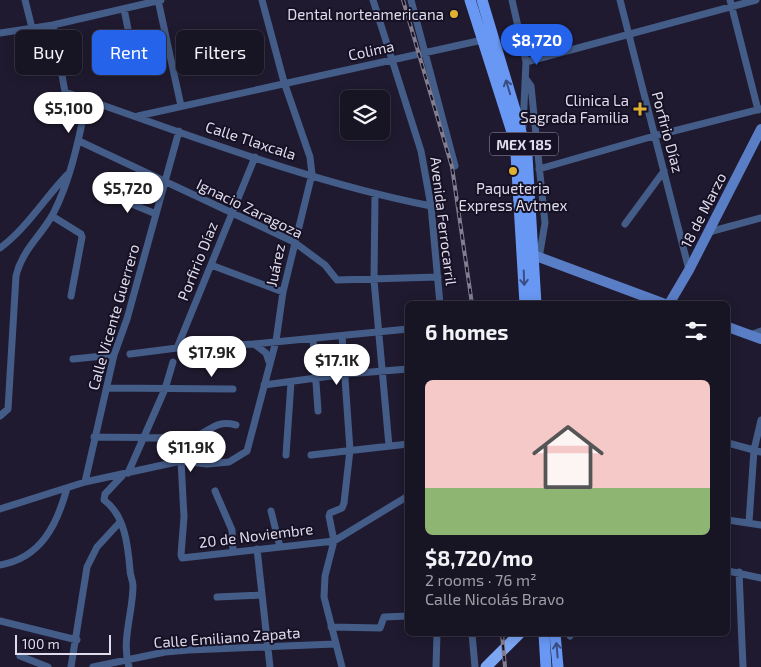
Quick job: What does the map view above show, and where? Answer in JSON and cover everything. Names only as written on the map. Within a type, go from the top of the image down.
[{"type":"highway","points":[[486,667],[517,636]]},
{"type":"highway","points":[[503,650],[527,636]]},
{"type":"main road","name":"MEX 185","points":[[470,0],[487,39],[522,135],[527,156],[536,301]]},
{"type":"main road","name":"MEX 185","points":[[482,0],[487,39],[516,154],[532,255],[525,301]]},
{"type":"main road","name":"18 de Marzo","points":[[671,301],[689,270],[760,132]]},
{"type":"main road","points":[[532,255],[657,301]]},
{"type":"main road","points":[[730,328],[761,339]]},
{"type":"main road","points":[[544,636],[546,667]]},
{"type":"main road","points":[[555,636],[558,667]]},
{"type":"street","points":[[25,0],[32,28]]},
{"type":"street","points":[[0,33],[53,25],[159,0],[181,106]]},
{"type":"street","points":[[262,0],[284,82],[310,157],[312,174]]},
{"type":"street","name":"Avenida Ferrocarril","points":[[373,0],[422,151],[431,206],[440,301]]},
{"type":"street","points":[[411,0],[455,166]]},
{"type":"street","points":[[512,0],[526,62],[522,135]]},
{"type":"street","name":"Porfirio Díaz","points":[[620,0],[689,270]]},
{"type":"street","points":[[526,62],[629,34],[731,3],[756,0]]},
{"type":"street","points":[[539,169],[654,136],[759,110],[731,3]]},
{"type":"street","points":[[124,8],[128,30]]},
{"type":"street","name":"Calle Tlaxcala","points":[[53,25],[65,92],[179,130],[255,158],[312,174],[375,195],[431,206]]},
{"type":"street","name":"Colima","points":[[138,116],[284,82],[487,39]]},
{"type":"street","points":[[526,79],[531,86],[545,223],[532,255]]},
{"type":"street","points":[[0,416],[8,409],[16,276],[19,262],[52,216],[79,141],[87,100]]},
{"type":"street","name":"Calle Vicente Guerrero","points":[[85,482],[114,355],[127,319],[179,130]]},
{"type":"street","name":"Ignacio Zaragoza","points":[[79,141],[294,242],[325,266],[337,280],[438,277]]},
{"type":"street","name":"Porfirio Díaz","points":[[177,348],[255,158]]},
{"type":"street","points":[[625,224],[664,171]]},
{"type":"street","points":[[0,248],[28,222],[47,196],[69,173]]},
{"type":"street","name":"Juárez","points":[[181,462],[207,464],[229,462],[248,452],[276,341],[283,292],[312,174]]},
{"type":"street","points":[[108,194],[156,214]]},
{"type":"street","points":[[375,195],[374,280],[384,371],[389,446]]},
{"type":"street","points":[[52,216],[81,234],[82,237],[71,296]]},
{"type":"street","points":[[709,232],[761,218]]},
{"type":"street","points":[[211,265],[283,292]]},
{"type":"street","points":[[130,354],[177,348],[254,344],[405,329]]},
{"type":"street","points":[[749,335],[761,331]]},
{"type":"street","name":"20 de Noviembre","points":[[342,336],[350,450],[344,503],[342,508],[330,513],[329,516],[334,541],[326,576],[324,597],[342,667]]},
{"type":"street","points":[[313,339],[318,411]]},
{"type":"street","points":[[254,344],[266,354],[270,363]]},
{"type":"street","points":[[73,359],[114,355]]},
{"type":"street","points":[[128,663],[133,586],[129,553],[116,511],[104,500],[104,497],[125,474],[144,437],[165,389],[173,362]]},
{"type":"street","points":[[264,385],[346,374],[405,369]]},
{"type":"street","points":[[286,455],[291,382]]},
{"type":"street","points":[[106,388],[234,390]]},
{"type":"street","points":[[749,522],[761,420]]},
{"type":"street","points":[[94,437],[188,438],[197,436],[218,423],[236,425]]},
{"type":"street","points":[[312,455],[405,444]]},
{"type":"street","points":[[730,444],[758,451]]},
{"type":"street","points":[[0,509],[85,482],[181,462]]},
{"type":"street","name":"20 de Noviembre","points":[[181,462],[184,517],[182,558],[233,550],[334,541],[405,498]]},
{"type":"street","points":[[0,565],[12,563],[26,556],[44,540],[60,512],[67,488]]},
{"type":"street","points":[[215,491],[232,530],[233,550]]},
{"type":"street","points":[[271,511],[280,546]]},
{"type":"street","points":[[730,520],[761,525]]},
{"type":"street","points":[[71,667],[89,562],[97,547],[120,522]]},
{"type":"street","points":[[258,549],[270,667]]},
{"type":"street","points":[[730,571],[761,578]]},
{"type":"street","points":[[739,572],[744,667]]},
{"type":"street","points":[[217,596],[262,594]]},
{"type":"street","points":[[331,627],[380,628],[384,617],[405,616]]},
{"type":"street","points":[[0,621],[77,640]]},
{"type":"street","points":[[436,667],[437,636]]},
{"type":"street","points":[[472,636],[475,667]]},
{"type":"street","name":"Calle Emiliano Zapata","points":[[93,667],[128,663],[189,650],[335,644]]},
{"type":"street","points":[[20,656],[46,667]]},
{"type":"railway","points":[[403,0],[452,167],[472,301]]},
{"type":"railway","points":[[502,636],[505,667]]},
{"type":"place","name":"Dental norteamericana","points":[[454,14]]},
{"type":"place","name":"Clinica La Sagrada Familia","points":[[640,109]]},
{"type":"place","name":"Paqueteria Express Avtmex","points":[[513,171]]}]
